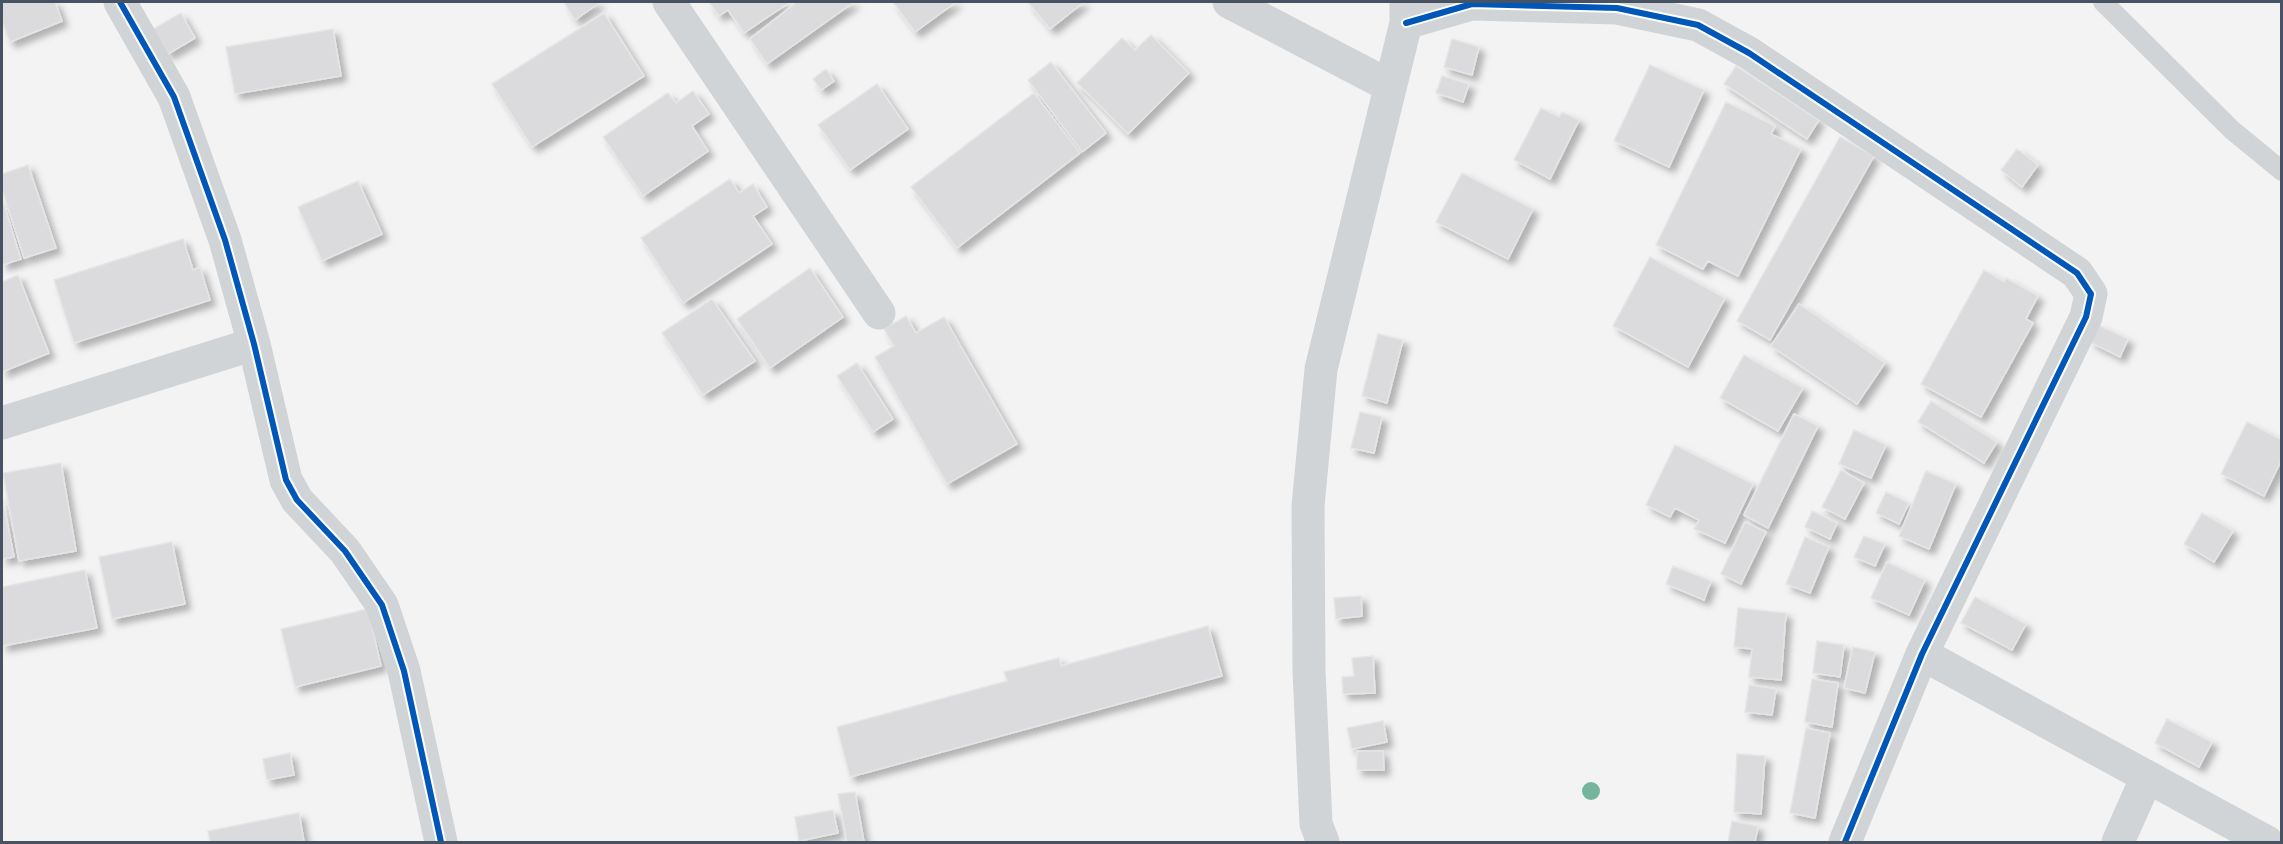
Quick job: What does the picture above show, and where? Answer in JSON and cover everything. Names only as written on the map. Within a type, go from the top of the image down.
[{"type":"street","points":[[120,2],[174,97],[225,240],[254,345],[286,480],[297,500],[345,551],[382,605],[404,671],[441,843]]},
{"type":"street","points":[[669,2],[879,313]]},
{"type":"street","points":[[1229,2],[1390,86]]},
{"type":"street","points":[[1323,843],[1316,812],[1310,670],[1308,506],[1321,369],[1406,12],[1472,4],[1617,8],[1698,25],[1749,53],[2077,273],[2091,294],[2086,317],[1922,654],[1845,843]]},
{"type":"street","points":[[2,423],[254,345]]},
{"type":"street","points":[[1922,654],[2267,843]]},
{"type":"street","points":[[2118,843],[2147,777]]},
{"type":"lane","points":[[2103,2],[2232,130],[2282,171]]},
{"type":"building","points":[[2,2],[55,2],[62,21],[10,42],[2,21]]},
{"type":"building","points":[[568,2],[599,3],[575,20],[565,4]]},
{"type":"building","points":[[709,2],[790,2],[744,33],[728,10],[719,16]]},
{"type":"building","points":[[797,2],[854,2],[767,64],[750,39]]},
{"type":"building","points":[[893,2],[956,2],[915,32]]},
{"type":"building","points":[[1028,2],[1084,2],[1050,29]]},
{"type":"building","points":[[181,13],[195,38],[168,54],[153,29]]},
{"type":"building","points":[[604,13],[644,76],[532,147],[492,84]]},
{"type":"building","points":[[333,29],[341,76],[235,94],[226,47]]},
{"type":"building","points":[[1151,35],[1189,73],[1128,134],[1077,83],[1122,38],[1135,50]]},
{"type":"building","points":[[1452,39],[1479,47],[1472,75],[1444,67]]},
{"type":"building","points":[[1051,62],[1106,133],[1082,152],[1028,80]]},
{"type":"building","points":[[1650,65],[1704,90],[1669,167],[1614,141]]},
{"type":"building","points":[[1736,66],[1819,120],[1807,139],[1724,84]]},
{"type":"building","points":[[826,69],[834,81],[821,90],[813,79]]},
{"type":"building","points":[[1442,76],[1469,84],[1463,102],[1436,93]]},
{"type":"building","points":[[877,84],[908,129],[850,170],[818,125]]},
{"type":"building","points":[[693,91],[709,114],[692,126],[708,151],[643,196],[603,137],[668,93],[676,103]]},
{"type":"building","points":[[1034,93],[1080,153],[957,248],[911,187]]},
{"type":"building","points":[[1726,102],[1775,126],[1771,134],[1801,149],[1738,276],[1708,261],[1703,269],[1656,245]]},
{"type":"building","points":[[1541,108],[1559,117],[1562,112],[1579,120],[1550,179],[1514,160]]},
{"type":"building","points":[[1840,137],[1874,156],[1770,340],[1737,321]]},
{"type":"building","points":[[2017,149],[2038,165],[2022,187],[2001,170]]},
{"type":"building","points":[[28,165],[56,248],[24,258],[2,189],[2,174]]},
{"type":"building","points":[[1462,173],[1533,209],[1508,259],[1436,222]]},
{"type":"building","points":[[730,179],[739,193],[753,184],[767,207],[753,216],[772,244],[683,303],[641,238]]},
{"type":"building","points":[[358,181],[382,234],[322,261],[298,207]]},
{"type":"building","points":[[2,198],[21,259],[2,265]]},
{"type":"building","points":[[183,239],[193,270],[200,267],[210,300],[74,343],[54,280]]},
{"type":"building","points":[[1650,257],[1725,298],[1688,367],[1613,326]]},
{"type":"building","points":[[810,268],[843,317],[770,368],[737,319]]},
{"type":"building","points":[[1984,270],[2004,282],[2006,278],[2038,296],[2026,319],[2033,323],[1981,417],[1921,384]]},
{"type":"building","points":[[18,275],[49,353],[2,372],[2,282]]},
{"type":"building","points":[[712,299],[755,361],[703,395],[662,333]]},
{"type":"building","points":[[1799,304],[1885,363],[1857,404],[1771,346]]},
{"type":"building","points":[[906,316],[916,333],[944,317],[1017,444],[947,484],[875,357],[894,346],[884,329]]},
{"type":"building","points":[[2098,325],[2128,339],[2120,357],[2090,342]]},
{"type":"building","points":[[1378,334],[1403,340],[1387,403],[1362,396]]},
{"type":"building","points":[[1744,355],[1803,388],[1778,431],[1720,398]]},
{"type":"building","points":[[857,363],[893,419],[873,432],[837,376]]},
{"type":"building","points":[[1931,401],[1997,442],[1984,463],[1918,422]]},
{"type":"building","points":[[1360,412],[1382,417],[1374,453],[1351,448]]},
{"type":"building","points":[[1794,414],[1818,426],[1768,528],[1744,515]]},
{"type":"building","points":[[2247,422],[2282,440],[2282,459],[2264,496],[2221,474]]},
{"type":"building","points":[[1854,430],[1886,445],[1871,478],[1839,464]]},
{"type":"building","points":[[1675,445],[1753,484],[1725,543],[1694,529],[1699,520],[1675,508],[1670,517],[1646,505]]},
{"type":"building","points":[[61,463],[76,551],[19,561],[3,473]]},
{"type":"building","points":[[1841,470],[1864,483],[1845,519],[1822,507]]},
{"type":"building","points":[[1926,471],[1956,484],[1929,549],[1899,536]]},
{"type":"building","points":[[1886,492],[1909,503],[1899,524],[1876,513]]},
{"type":"building","points":[[2,497],[14,557],[2,559]]},
{"type":"building","points":[[1812,511],[1837,523],[1830,539],[1805,527]]},
{"type":"building","points":[[2202,513],[2233,531],[2214,562],[2184,544]]},
{"type":"building","points":[[1745,522],[1766,532],[1741,584],[1721,574]]},
{"type":"building","points":[[1864,536],[1885,544],[1875,566],[1854,557]]},
{"type":"building","points":[[1805,537],[1829,547],[1810,593],[1786,584]]},
{"type":"building","points":[[172,542],[185,604],[112,619],[99,557]]},
{"type":"building","points":[[1887,562],[1925,580],[1909,615],[1871,598]]},
{"type":"building","points":[[1673,566],[1711,581],[1704,600],[1666,584]]},
{"type":"building","points":[[85,570],[97,628],[2,646],[2,587]]},
{"type":"building","points":[[1361,596],[1362,616],[1336,619],[1334,598]]},
{"type":"building","points":[[1975,597],[2026,624],[2012,650],[1961,623]]},
{"type":"building","points":[[1738,608],[1786,613],[1781,680],[1749,677],[1752,649],[1734,647]]},
{"type":"building","points":[[368,609],[381,666],[295,687],[281,629]]},
{"type":"building","points":[[1208,626],[1222,676],[850,777],[837,727],[1007,681],[1004,672],[1059,658],[1061,666]]},
{"type":"building","points":[[1817,641],[1844,645],[1840,677],[1813,673]]},
{"type":"building","points":[[1853,647],[1875,652],[1865,693],[1844,688]]},
{"type":"building","points":[[1373,656],[1375,693],[1343,694],[1342,677],[1354,676],[1352,658]]},
{"type":"building","points":[[1812,679],[1838,683],[1832,727],[1805,722]]},
{"type":"building","points":[[1749,685],[1776,689],[1772,715],[1745,712]]},
{"type":"building","points":[[2167,719],[2212,742],[2199,767],[2155,743]]},
{"type":"building","points":[[1383,721],[1387,742],[1352,749],[1347,728]]},
{"type":"building","points":[[1806,728],[1830,733],[1815,818],[1790,813]]},
{"type":"building","points":[[1357,751],[1383,751],[1384,770],[1357,770]]},
{"type":"building","points":[[290,753],[294,775],[267,780],[263,759]]},
{"type":"building","points":[[1737,754],[1765,756],[1761,814],[1734,812]]},
{"type":"building","points":[[855,792],[864,842],[847,842],[838,794]]},
{"type":"building","points":[[833,810],[838,833],[799,841],[795,817]]},
{"type":"building","points":[[299,813],[304,842],[210,842],[208,831]]},
{"type":"building","points":[[1732,821],[1758,826],[1755,842],[1728,842]]},
{"type":"cycle path","points":[[120,2],[174,97],[225,240],[254,344],[286,480],[297,500],[345,551],[382,605],[404,671],[441,842]]},
{"type":"cycle path","points":[[1406,23],[1472,4],[1617,8],[1698,25],[1749,53],[2077,273],[2091,294],[2086,317],[1922,654],[1845,842]]}]
